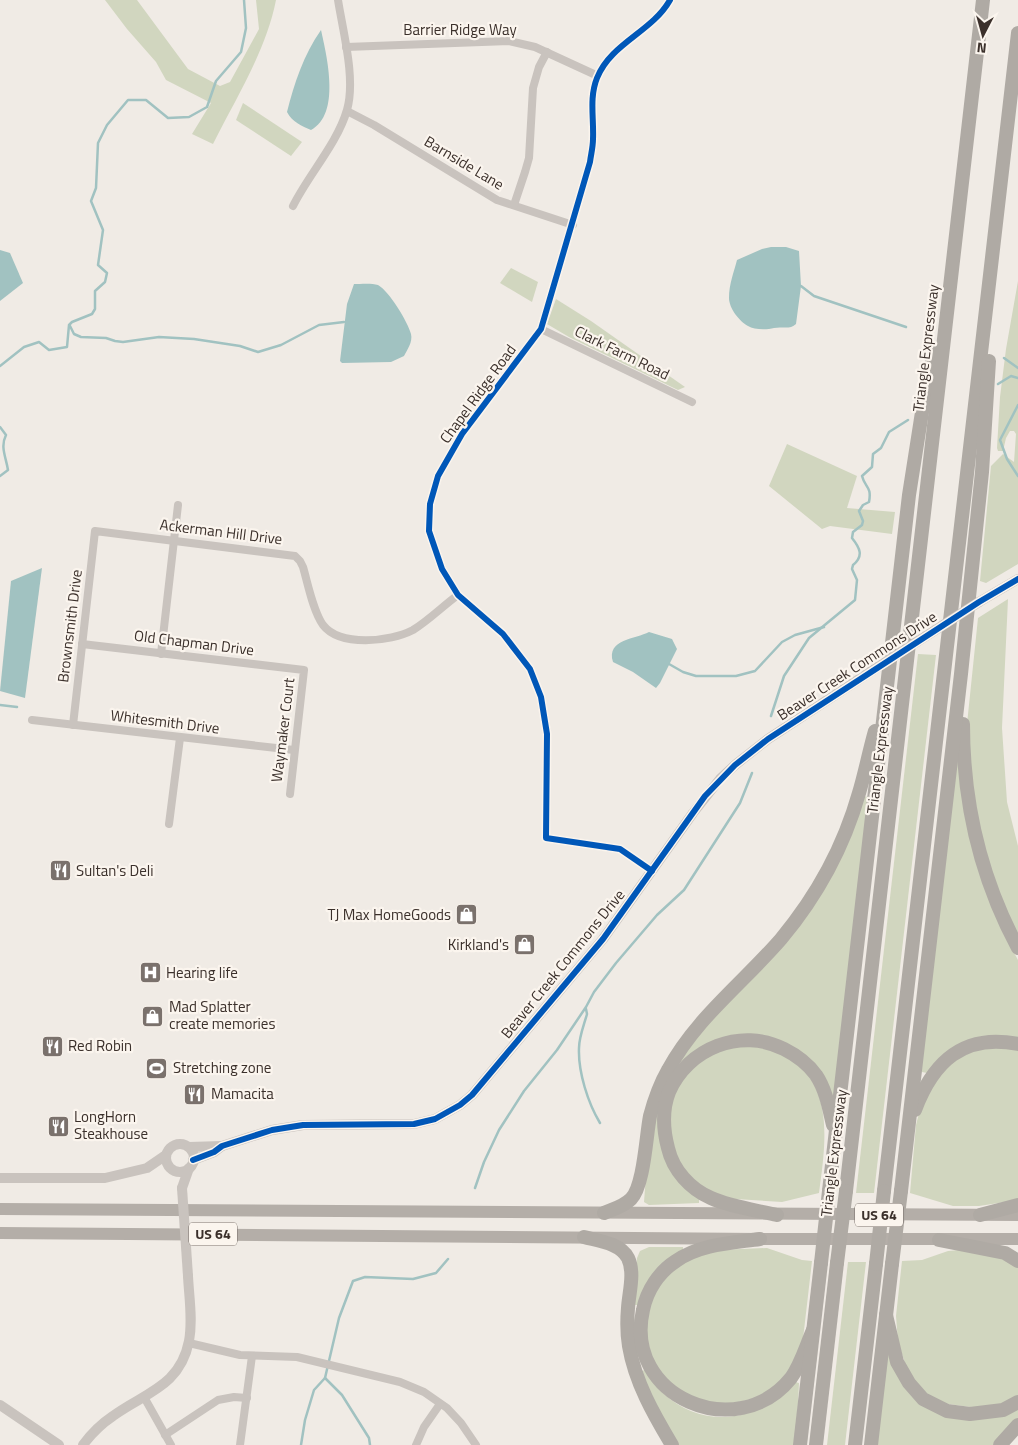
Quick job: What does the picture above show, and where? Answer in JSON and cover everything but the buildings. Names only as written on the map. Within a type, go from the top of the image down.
[{"type":"highway","name":"Triangle Expressway","points":[[816,1445],[983,0]]},
{"type":"highway","points":[[855,1445],[1018,33]]},
{"type":"highway","points":[[871,1445],[961,674],[982,472],[992,321],[988,301]]},
{"type":"highway","points":[[800,1445],[886,692],[919,423],[928,374],[945,322]]},
{"type":"highway","points":[[961,674],[965,774],[971,818],[993,896],[1018,948]]},
{"type":"highway","points":[[604,1213],[623,1205],[632,1198],[637,1190],[651,1114],[666,1072],[681,1047],[702,1020],[780,939],[810,899],[827,870],[840,844],[859,795],[886,692]]},
{"type":"highway","points":[[777,1214],[710,1198],[693,1187],[680,1173],[670,1155],[663,1124],[669,1092],[679,1074],[690,1062],[705,1051],[719,1045],[735,1041],[752,1040],[778,1046],[802,1061],[815,1074],[822,1086],[836,1136]]},
{"type":"highway","points":[[908,1130],[925,1085],[938,1066],[959,1051],[975,1044],[998,1041],[1018,1044]]},
{"type":"highway","points":[[980,1216],[1018,1205]]},
{"type":"highway","name":"US 64","points":[[0,1209],[1018,1215]]},
{"type":"highway","name":"US 64","points":[[0,1233],[940,1240],[1018,1238]]},
{"type":"highway","points":[[584,1237],[622,1249],[630,1264],[629,1346],[641,1385],[652,1412],[672,1445]]},
{"type":"highway","points":[[760,1239],[713,1245],[686,1255],[667,1268],[656,1279],[648,1292],[644,1304],[640,1330],[643,1351],[654,1375],[665,1389],[688,1404],[710,1411],[728,1412],[755,1407],[769,1399],[791,1377],[799,1364],[813,1330]]},
{"type":"highway","points":[[940,1240],[1005,1253],[1018,1261]]},
{"type":"highway","points":[[886,1315],[897,1362],[909,1383],[923,1399],[947,1411],[970,1414],[1003,1410],[1018,1402]]},
{"type":"highway","points":[[1000,1445],[1018,1425]]},
{"type":"street","points":[[293,206],[336,136],[347,111],[350,86],[338,0]]},
{"type":"street","name":"Chapel Ridge Road","points":[[652,871],[620,849],[546,838],[547,734],[541,697],[530,669],[503,634],[458,595],[442,569],[429,531],[430,504],[434,485],[449,454],[541,329],[573,225],[591,157],[593,139],[592,99],[598,76],[612,55],[658,17],[670,0]]},
{"type":"street","name":"Barrier Ridge Way","points":[[346,47],[502,41],[523,43],[598,76]]},
{"type":"street","points":[[514,206],[529,158],[533,88],[547,52]]},
{"type":"street","name":"Barnside Lane","points":[[347,111],[374,125],[497,200],[573,225]]},
{"type":"street","name":"Clark Farm Road","points":[[541,329],[692,402]]},
{"type":"street","points":[[161,654],[178,505]]},
{"type":"street","name":"Ackerman Hill Drive","points":[[95,531],[296,556],[300,560],[320,621],[334,634],[350,639],[388,639],[413,630],[458,595]]},
{"type":"street","name":"Brownsmith Drive","points":[[73,725],[95,531]]},
{"type":"street","name":"Beaver Creek Commons Drive","points":[[191,1164],[222,1146],[272,1130],[303,1125],[396,1126],[423,1123],[436,1119],[460,1105],[472,1095],[603,939],[705,796],[735,765],[768,739],[979,602],[1018,579]]},
{"type":"street","name":"Old Chapman Drive","points":[[82,644],[304,670]]},
{"type":"street","name":"Waymaker Court","points":[[290,794],[304,670]]},
{"type":"street","name":"Whitesmith Drive","points":[[32,720],[294,750]]},
{"type":"street","points":[[169,824],[180,738]]},
{"type":"street","points":[[0,1178],[94,1179],[115,1177],[147,1168],[166,1155],[174,1145],[181,1144],[189,1147],[193,1153],[182,1188]]},
{"type":"street","name":"Beaver Creek Commons Drive","points":[[189,1147],[222,1146]]},
{"type":"street","points":[[83,1445],[99,1426],[114,1414],[161,1387],[170,1379],[177,1369],[189,1342],[191,1327],[182,1188],[174,1170],[167,1162],[166,1155]]},
{"type":"street","points":[[147,1168],[182,1171],[191,1164]]},
{"type":"street","points":[[189,1342],[240,1355],[290,1356],[410,1386],[424,1392],[457,1418],[476,1445]]},
{"type":"street","points":[[240,1445],[252,1356]]},
{"type":"street","points":[[144,1397],[171,1445]]},
{"type":"street","points":[[165,1435],[218,1400],[234,1397],[247,1398]]},
{"type":"street","points":[[416,1445],[424,1427],[440,1404]]},
{"type":"street","points":[[0,1405],[59,1445]]},
{"type":"green space","points":[[105,0],[137,0],[188,69],[220,86],[230,82],[259,29],[256,0],[276,0],[258,56],[213,144],[192,134],[211,103],[166,80],[156,62]]},
{"type":"green space","points":[[243,103],[302,142],[291,156],[236,120]]},
{"type":"green space","points":[[511,268],[538,282],[532,302],[500,283]]},
{"type":"green space","points":[[1018,281],[1018,564],[986,583],[980,581],[991,466],[1003,454],[1014,462],[1016,434],[1014,431],[1010,431],[1006,438],[1003,451],[998,451],[997,448],[1000,397],[1006,349]]},
{"type":"green space","points":[[556,299],[591,321],[685,387],[678,390],[569,337],[547,324]]},
{"type":"green space","points":[[787,444],[857,476],[847,508],[895,512],[892,534],[830,526],[822,529],[769,486]]},
{"type":"green space","points":[[1008,599],[1002,728],[1007,802],[1018,846],[1018,939],[999,897],[974,808],[967,724],[978,618]]},
{"type":"green space","points":[[918,654],[936,655],[874,1193],[856,1193]]},
{"type":"green space","points":[[955,756],[959,756],[1007,940],[1018,960],[1018,1039],[994,1037],[927,1073],[922,1072],[922,1041]]},
{"type":"green space","points":[[863,796],[868,797],[835,1100],[819,1073],[744,1036],[679,1068],[681,1056],[693,1039],[773,952]]},
{"type":"green space","points":[[745,1044],[778,1051],[797,1063],[810,1077],[818,1094],[823,1113],[824,1153],[819,1193],[782,1202],[735,1199],[712,1195],[686,1176],[669,1142],[669,1104],[685,1074],[712,1053]]},
{"type":"green space","points":[[985,1046],[1018,1048],[1018,1200],[979,1206],[953,1206],[910,1193],[916,1125],[922,1101],[947,1063]]},
{"type":"green space","points":[[657,1108],[659,1119],[699,1199],[699,1203],[649,1205],[644,1202],[646,1175]]},
{"type":"green space","points":[[649,1247],[683,1247],[683,1250],[638,1305],[634,1305],[637,1258],[640,1251]]},
{"type":"green space","points":[[767,1248],[802,1260],[812,1261],[803,1339],[796,1361],[769,1395],[712,1408],[663,1382],[646,1349],[645,1312],[665,1274],[681,1261],[718,1250]]},
{"type":"green space","points":[[948,1251],[980,1251],[1018,1264],[1018,1397],[1006,1404],[985,1409],[941,1403],[925,1393],[909,1375],[898,1342],[896,1316],[902,1261],[922,1260]]},
{"type":"green space","points":[[848,1262],[866,1262],[845,1445],[827,1445]]},
{"type":"green space","points":[[886,1354],[890,1354],[938,1411],[1018,1407],[1018,1419],[993,1445],[876,1445]]},
{"type":"green space","points":[[645,1370],[661,1391],[680,1406],[697,1413],[715,1417],[749,1413],[766,1406],[795,1382],[799,1383],[796,1445],[676,1445],[658,1413],[641,1371]]},
{"type":"water","points":[[321,30],[330,84],[329,98],[326,111],[320,122],[311,130],[294,121],[287,112],[300,70]]},
{"type":"water","points":[[771,247],[786,247],[799,251],[801,286],[796,324],[789,327],[754,328],[741,321],[735,314],[729,302],[731,283],[737,260]]},
{"type":"water","points":[[0,250],[10,253],[23,283],[0,301]]},
{"type":"water","points":[[354,284],[378,285],[398,307],[411,334],[410,343],[404,356],[391,362],[342,363],[340,361],[347,304]]},
{"type":"water","points":[[42,568],[25,698],[0,691],[11,581]]},
{"type":"water","points":[[649,632],[672,639],[677,649],[656,688],[633,672],[613,662],[612,654],[618,644]]},
{"type":"waterway","points":[[0,366],[24,347],[39,342],[49,350],[67,347],[69,325],[92,314],[95,309],[95,291],[105,282],[107,273],[98,265],[103,230],[91,201],[96,188],[98,143],[107,125],[128,100],[146,100],[168,118],[189,117],[207,107],[216,81],[241,52],[246,28],[244,0]]},
{"type":"waterway","points":[[801,286],[814,296],[906,327]]},
{"type":"waterway","points":[[70,326],[74,334],[81,337],[106,338],[123,342],[159,337],[194,339],[240,346],[258,352],[281,345],[319,325],[344,322]]},
{"type":"waterway","points":[[1004,358],[1018,368]]},
{"type":"waterway","points":[[998,384],[1011,376],[1018,378]]},
{"type":"waterway","points":[[1018,405],[1000,440],[1007,459],[1018,476]]},
{"type":"waterway","points":[[771,716],[784,676],[809,638],[855,600],[857,580],[852,569],[859,558],[860,552],[852,538],[853,532],[862,525],[863,521],[859,511],[863,505],[869,502],[870,497],[869,490],[862,476],[872,467],[873,454],[881,448],[889,432],[908,420]]},
{"type":"waterway","points":[[0,427],[6,435],[3,448],[8,470],[0,476]]},
{"type":"waterway","points":[[669,664],[683,672],[696,676],[736,676],[755,671],[782,642],[795,635],[824,627]]},
{"type":"waterway","points":[[0,705],[17,707]]},
{"type":"waterway","points":[[475,1188],[484,1162],[499,1130],[524,1091],[557,1050],[594,992],[616,963],[657,915],[684,890],[740,803],[752,773]]},
{"type":"waterway","points":[[586,1009],[587,1014],[579,1044],[580,1067],[588,1097],[600,1123]]},
{"type":"waterway","points":[[301,1445],[305,1420],[314,1390],[325,1378],[339,1318],[353,1281],[365,1277],[413,1279],[436,1273],[448,1259]]},
{"type":"waterway","points":[[325,1378],[342,1395],[369,1438],[370,1445]]},
{"type":"cycle path","points":[[652,871],[620,849],[546,838],[547,734],[541,697],[530,669],[503,634],[458,595],[442,569],[429,531],[430,504],[438,476],[462,434],[541,329],[590,162],[593,142],[592,101],[597,78],[603,66],[612,56],[653,21],[670,0]]},
{"type":"cycle path","points":[[193,1160],[214,1152],[222,1146],[272,1130],[303,1125],[414,1124],[435,1119],[460,1105],[472,1095],[603,939],[705,796],[735,765],[768,739],[979,602],[1018,579]]},
{"type":"place","name":"Sultan's Deli","points":[[60,871]]},
{"type":"place","name":"TJ Max HomeGoods","points":[[467,915]]},
{"type":"place","name":"Kirkland's","points":[[525,945]]},
{"type":"place","name":"Hearing life","points":[[150,973]]},
{"type":"place","name":"Mad Splatter create memories","points":[[153,1016]]},
{"type":"place","name":"Red Robin","points":[[52,1046]]},
{"type":"place","name":"Stretching zone","points":[[157,1068]]},
{"type":"place","name":"Mamacita","points":[[195,1094]]},
{"type":"place","name":"LongHorn Steakhouse","points":[[58,1126]]}]
